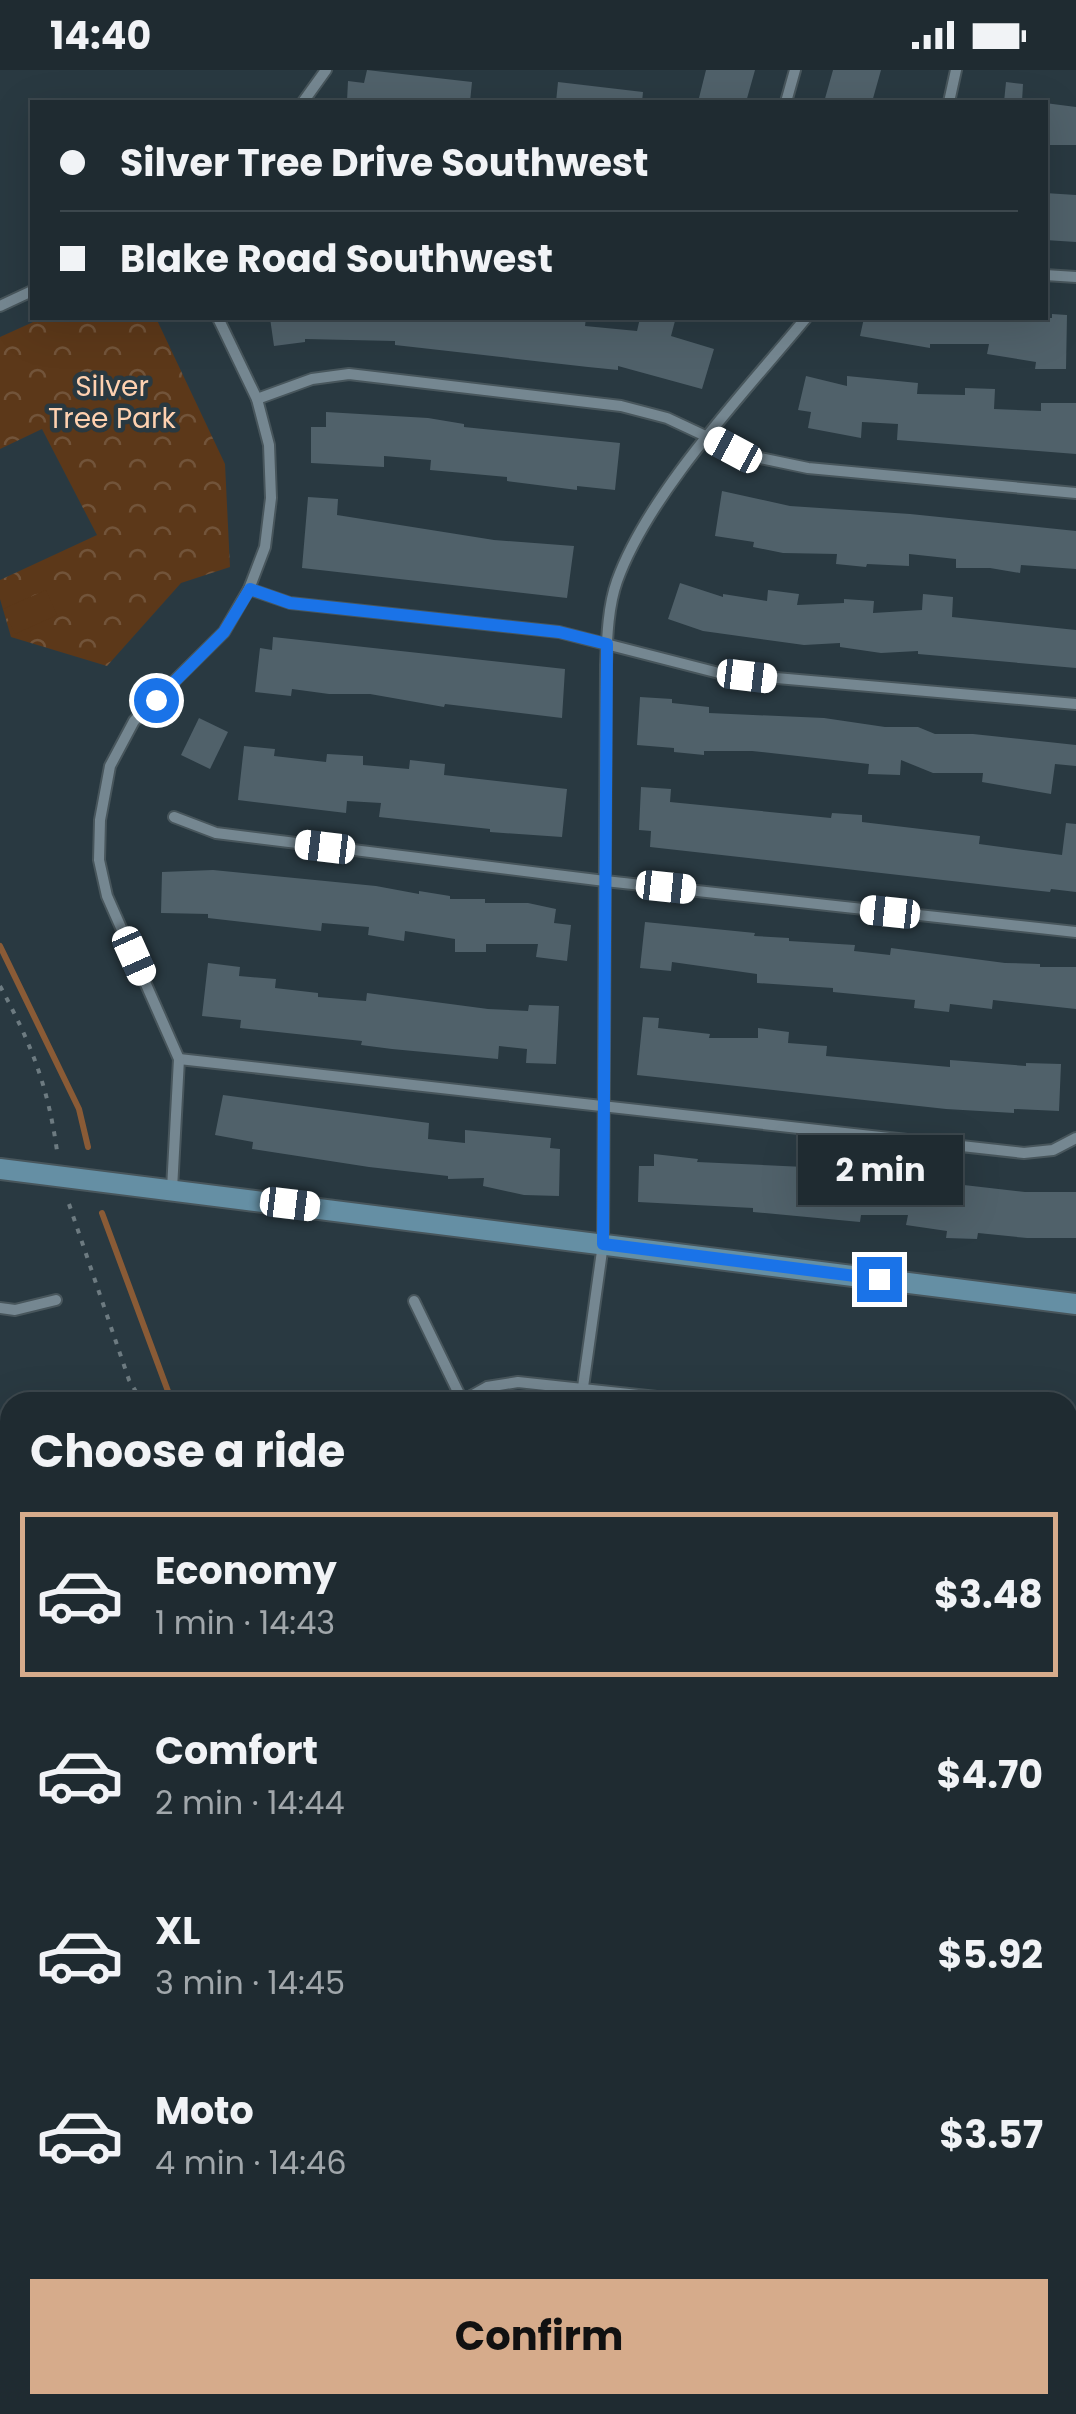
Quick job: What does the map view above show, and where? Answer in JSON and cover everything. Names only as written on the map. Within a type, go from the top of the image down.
[{"type":"street","points":[[305,100],[326,70]]},
{"type":"street","points":[[787,100],[795,70]]},
{"type":"street","points":[[950,100],[956,70]]},
{"type":"street","points":[[1048,275],[1076,278]]},
{"type":"street","points":[[0,306],[30,292]]},
{"type":"street","points":[[172,1189],[179,1059],[107,896],[98,860],[100,820],[110,766],[134,720],[224,632],[250,589],[265,547],[271,498],[269,445],[257,400],[219,320]]},
{"type":"street","points":[[584,1387],[603,1244],[607,644],[616,582],[645,522],[708,437],[804,320]]},
{"type":"street","points":[[257,400],[312,379],[349,374],[621,406],[667,418],[746,455],[808,468],[1076,493]]},
{"type":"street","points":[[250,589],[290,603],[559,632],[719,673],[1076,704]]},
{"type":"street","points":[[174,816],[216,834],[1076,932]]},
{"type":"street","points":[[179,1059],[1024,1153],[1053,1150],[1076,1138]]},
{"type":"street","points":[[0,1169],[1076,1304]]},
{"type":"street","points":[[0,1308],[15,1310],[56,1300]]},
{"type":"street","points":[[414,1301],[457,1392]]},
{"type":"street","points":[[479,1392],[518,1382],[624,1392]]},
{"type":"path","points":[[0,986],[22,1026],[50,1100],[56,1151]]},
{"type":"path","points":[[69,1204],[137,1392]]},
{"type":"green space","name":"Silver Tree Park","points":[[38,320],[157,320],[225,464],[230,567],[181,583],[107,666],[11,637],[0,599],[0,580],[97,535],[42,429],[0,449],[0,337]]},
{"type":"green space","points":[[46,590],[57,615],[15,634],[3,609]]},
{"type":"building","points":[[367,70],[472,82],[470,100],[347,100],[348,81],[364,83]]},
{"type":"building","points":[[706,70],[755,70],[747,100],[698,100]]},
{"type":"building","points":[[833,70],[881,70],[873,100],[825,100]]},
{"type":"building","points":[[558,82],[643,92],[642,100],[556,100]]},
{"type":"building","points":[[1006,82],[1023,84],[1022,100],[1004,100]]},
{"type":"building","points":[[1048,103],[1076,107],[1076,145],[1048,145]]},
{"type":"building","points":[[1048,193],[1076,195],[1076,242],[1048,240]]},
{"type":"building","points":[[1052,314],[1067,315],[1066,369],[1035,369],[1036,362],[987,354],[989,344],[930,344],[930,348],[860,336],[864,320],[1052,318]]},
{"type":"building","points":[[270,320],[586,320],[585,326],[637,331],[640,320],[671,320],[675,321],[671,336],[714,349],[702,389],[618,366],[618,370],[588,367],[395,345],[395,341],[305,339],[274,346]]},
{"type":"building","points":[[806,376],[847,386],[847,376],[918,383],[917,394],[965,395],[965,388],[995,389],[994,409],[1041,411],[1041,403],[1076,403],[1076,454],[897,440],[898,424],[862,422],[861,438],[808,428],[811,412],[798,410]]},
{"type":"building","points":[[326,412],[428,418],[464,427],[620,443],[615,490],[577,486],[577,490],[507,481],[507,477],[430,470],[431,460],[384,456],[384,467],[311,463],[311,427],[326,427]]},
{"type":"building","points":[[722,491],[790,506],[1076,531],[1076,569],[1021,565],[1020,573],[956,568],[956,559],[909,554],[909,566],[866,567],[836,564],[837,554],[783,553],[753,547],[754,542],[715,536]]},
{"type":"building","points":[[308,497],[338,499],[337,515],[494,540],[574,546],[567,598],[302,568]]},
{"type":"building","points":[[680,583],[723,597],[767,601],[768,590],[799,594],[797,605],[844,603],[844,599],[874,601],[873,613],[922,610],[923,594],[953,597],[952,617],[1076,630],[1076,668],[918,651],[881,653],[840,647],[840,643],[804,645],[703,631],[668,619]]},
{"type":"building","points":[[273,637],[565,669],[562,718],[445,704],[444,707],[370,694],[292,689],[291,696],[255,692],[260,648],[272,650]]},
{"type":"building","points":[[640,697],[709,707],[709,713],[824,718],[885,727],[918,727],[935,734],[1076,745],[1076,766],[1055,764],[1051,794],[982,782],[983,773],[933,773],[901,760],[900,775],[868,774],[869,764],[752,751],[704,751],[704,755],[674,752],[674,748],[637,745]]},
{"type":"building","points":[[199,718],[228,732],[210,769],[181,755]]},
{"type":"building","points":[[244,746],[275,749],[274,756],[326,762],[327,754],[363,756],[363,765],[409,769],[410,760],[445,764],[444,775],[567,789],[562,837],[379,817],[381,803],[347,801],[346,813],[238,800]]},
{"type":"building","points":[[641,787],[671,789],[670,802],[831,818],[832,813],[862,815],[862,822],[980,836],[979,844],[1062,855],[1066,823],[1076,824],[1076,892],[650,847],[651,831],[639,830]]},
{"type":"building","points":[[213,870],[556,909],[554,923],[571,925],[567,961],[536,957],[538,944],[486,944],[486,952],[455,952],[455,939],[405,931],[404,941],[368,935],[369,927],[322,923],[321,931],[208,918],[208,914],[161,913],[162,872]]},
{"type":"building","points":[[645,922],[755,933],[754,936],[789,941],[855,945],[854,951],[890,955],[891,948],[1040,967],[1076,967],[1076,1009],[993,1000],[992,1009],[950,1004],[949,1012],[914,1008],[915,1000],[833,992],[833,988],[757,983],[757,974],[672,962],[671,971],[640,968]]},
{"type":"building","points":[[208,963],[240,967],[239,976],[276,979],[275,988],[318,993],[318,997],[366,1001],[367,993],[528,1011],[529,1005],[559,1006],[556,1064],[526,1063],[527,1049],[499,1046],[498,1059],[240,1028],[241,1020],[202,1016]]},
{"type":"building","points":[[643,1017],[659,1018],[658,1028],[710,1034],[709,1038],[758,1038],[758,1028],[789,1032],[788,1043],[827,1046],[826,1056],[950,1067],[950,1060],[1026,1066],[1061,1064],[1059,1111],[946,1109],[637,1075]]},
{"type":"building","points":[[223,1095],[429,1123],[428,1139],[465,1143],[465,1130],[551,1138],[550,1148],[560,1149],[559,1196],[524,1195],[483,1186],[484,1178],[448,1179],[252,1149],[253,1142],[215,1135]]},
{"type":"building","points":[[654,1154],[698,1159],[697,1162],[826,1168],[850,1171],[849,1175],[903,1175],[1025,1192],[1076,1192],[1076,1238],[978,1233],[977,1239],[946,1238],[947,1231],[906,1225],[908,1215],[861,1215],[860,1222],[753,1212],[753,1208],[638,1202],[639,1166],[654,1166]]},
{"type":"waterway","points":[[0,946],[79,1109],[88,1147]]},
{"type":"waterway","points":[[102,1213],[168,1392]]},
{"type":"route","points":[[156,700],[224,632],[250,589],[290,603],[559,632],[607,644],[603,1244],[879,1279]]}]
